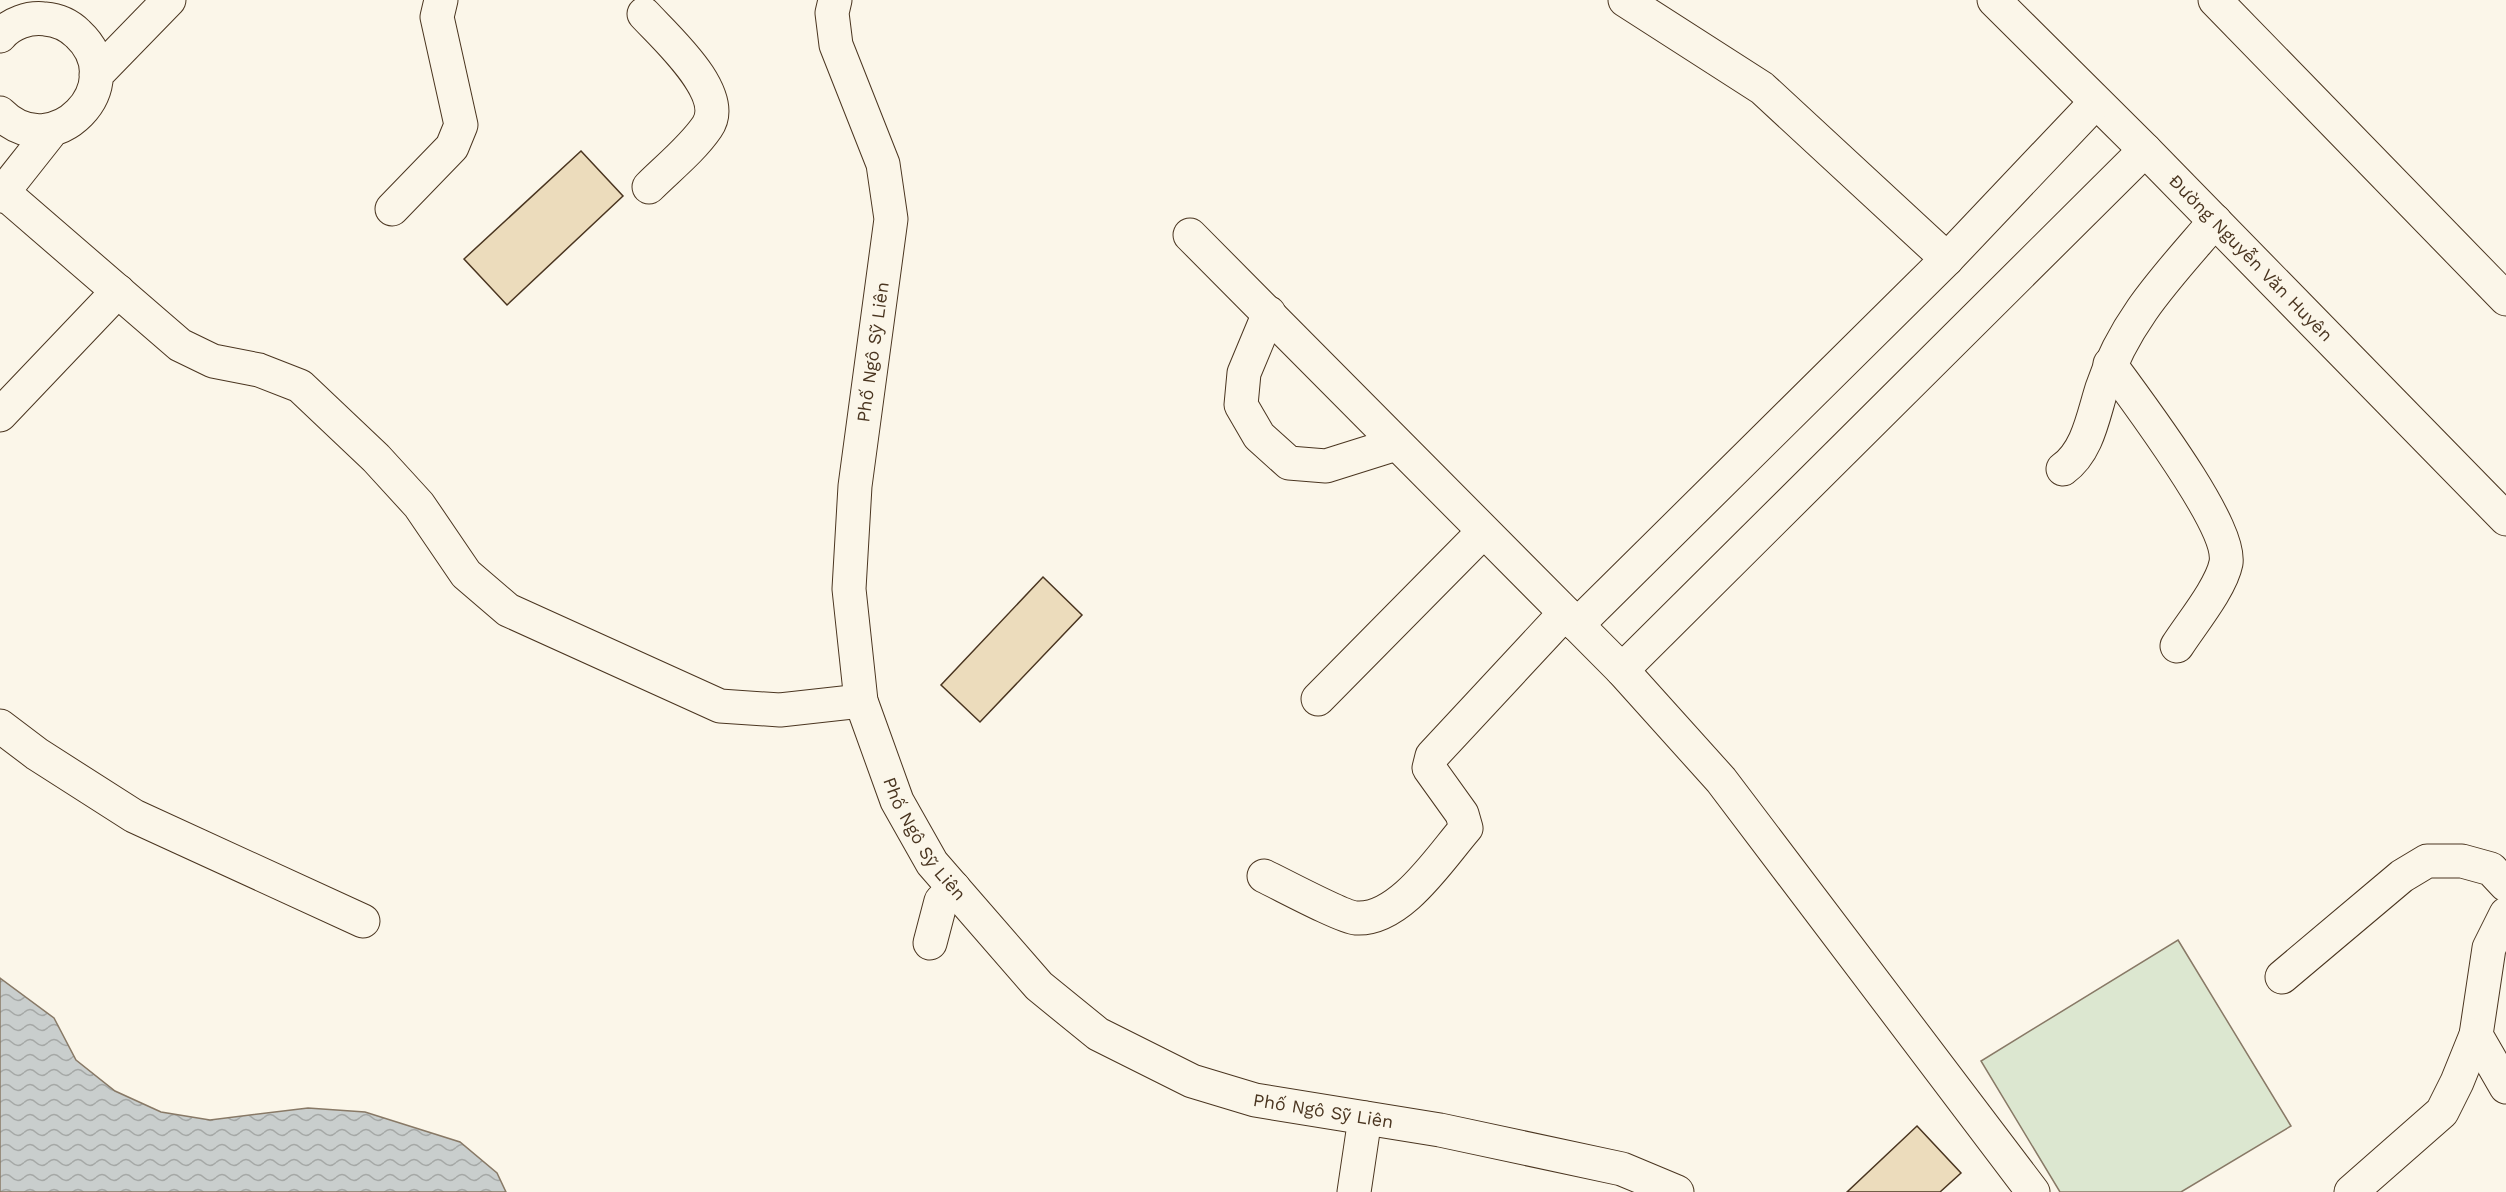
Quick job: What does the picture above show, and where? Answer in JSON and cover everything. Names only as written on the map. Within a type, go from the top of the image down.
[{"type":"street","points":[[96,75],[169,0]]},
{"type":"street","points":[[392,209],[452,147],[461,125],[437,17],[441,0]]},
{"type":"street","name":"Phố Ngô Sỹ Liên","points":[[835,0],[832,13],[836,45],[884,164],[891,219],[855,486],[849,590],[861,701],[897,801],[932,863],[1039,986],[1098,1034],[1192,1081],[1255,1100],[1440,1130],[1622,1169],[1677,1192]]},
{"type":"street","points":[[1625,0],[1762,88],[1947,259]]},
{"type":"street","name":"Đường Nguyễn Văn Huyên","points":[[1994,0],[2095,103],[2145,150],[2506,519]]},
{"type":"street","points":[[2214,0],[2506,299]]},
{"type":"street","points":[[645,5],[706,85],[713,109],[708,126],[649,187]]},
{"type":"street","points":[[0,112],[17,126],[34,130],[53,129],[70,122],[84,110],[93,94],[96,75],[94,57],[85,40],[71,28],[55,20],[45,9],[1,33]]},
{"type":"street","points":[[1264,876],[1355,918],[1379,915],[1401,902],[1466,828],[1462,814],[1429,768],[1432,756],[1571,619],[1947,259],[2095,103]]},
{"type":"street","points":[[53,129],[2,194],[180,345],[213,361],[259,370],[300,386],[376,458],[418,505],[466,574],[508,610],[720,706],[780,710],[861,701]]},
{"type":"street","points":[[1622,670],[2145,150]]},
{"type":"street","points":[[2063,469],[2075,460],[2085,440],[2110,364],[2142,306],[2215,221]]},
{"type":"street","points":[[1190,236],[1622,670],[1721,780],[2033,1192]]},
{"type":"street","points":[[0,415],[118,291]]},
{"type":"street","points":[[1269,313],[1244,373],[1241,405],[1259,436],[1289,463],[1326,466],[1396,444]]},
{"type":"street","points":[[2110,364],[2194,486],[2226,548],[2226,564],[2220,580],[2177,646]]},
{"type":"street","points":[[1318,699],[1483,532]]},
{"type":"street","points":[[0,726],[37,754],[134,816],[363,921]]},
{"type":"street","points":[[2282,977],[2402,876],[2427,861],[2462,861],[2491,868],[2506,885]]},
{"type":"street","points":[[930,943],[941,901],[954,888]]},
{"type":"street","points":[[2351,1192],[2442,1112],[2476,1035],[2488,948],[2506,914]]},
{"type":"street","points":[[2476,1035],[2506,1087]]},
{"type":"street","points":[[1354,1192],[1365,1118]]},
{"type":"green space","points":[[2178,940],[2291,1126],[2181,1192],[2060,1192],[1981,1061]]},
{"type":"water","points":[[0,978],[54,1018],[76,1060],[115,1091],[161,1112],[210,1120],[308,1108],[365,1112],[460,1142],[497,1173],[506,1192],[0,1192]]},
{"type":"building","points":[[581,151],[623,196],[507,305],[464,259]]},
{"type":"building","points":[[1043,577],[1082,615],[980,722],[941,685]]},
{"type":"building","points":[[1917,1126],[1961,1173],[1940,1192],[1847,1192]]}]
